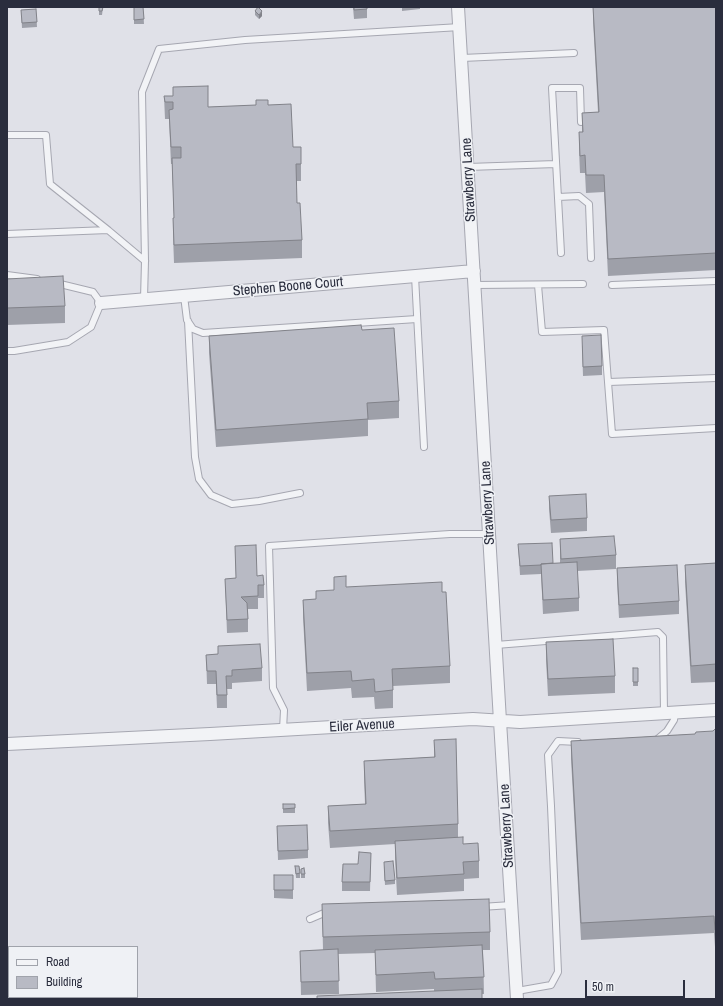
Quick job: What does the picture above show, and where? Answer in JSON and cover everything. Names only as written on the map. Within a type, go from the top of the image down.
[{"type":"street","name":"Strawberry Lane","points":[[458,7],[517,995]]},
{"type":"street","name":"Stephen Boone Court","points":[[101,303],[474,271]]},
{"type":"street","name":"Eiler Avenue","points":[[7,744],[473,719],[520,722],[716,710]]},
{"type":"lane","points":[[144,299],[145,261],[142,92],[159,48],[245,40],[460,27]]},
{"type":"lane","points":[[462,58],[574,53]]},
{"type":"lane","points":[[561,254],[552,88],[580,88],[581,122]]},
{"type":"lane","points":[[7,135],[46,134],[50,184],[145,261]]},
{"type":"lane","points":[[468,167],[556,164]]},
{"type":"lane","points":[[558,197],[579,196],[589,204],[591,258]]},
{"type":"lane","points":[[7,234],[108,230]]},
{"type":"lane","points":[[7,275],[67,285],[93,292],[101,303],[91,327],[68,342],[7,351]]},
{"type":"lane","points":[[414,276],[424,446]]},
{"type":"lane","points":[[612,285],[716,281]]},
{"type":"lane","points":[[475,285],[583,284]]},
{"type":"lane","points":[[538,285],[542,332],[604,330],[612,434],[716,428]]},
{"type":"lane","points":[[184,296],[188,320],[195,457],[199,479],[211,496],[232,504],[259,501],[300,493]]},
{"type":"lane","points":[[188,320],[193,329],[203,333],[417,319]]},
{"type":"lane","points":[[609,382],[716,378]]},
{"type":"lane","points":[[283,730],[284,710],[273,688],[269,546],[450,534],[490,534]]},
{"type":"lane","points":[[496,645],[658,632],[663,637],[670,713],[674,720],[667,731],[656,741],[648,741]]},
{"type":"lane","points":[[517,995],[551,985],[558,972],[548,756],[558,741],[587,743]]},
{"type":"lane","points":[[471,907],[511,905]]},
{"type":"lane","points":[[310,919],[324,912],[340,912]]},
{"type":"building","points":[[99,7],[103,7],[102,11],[99,11]]},
{"type":"building","points":[[134,7],[143,7],[144,19],[134,20]]},
{"type":"building","points":[[258,7],[262,11],[259,15],[255,11]]},
{"type":"building","points":[[354,7],[367,7],[367,9],[354,10]]},
{"type":"building","points":[[593,7],[716,7],[716,253],[608,259],[604,175],[586,175],[585,155],[580,156],[579,132],[583,132],[582,113],[599,112]]},
{"type":"building","points":[[36,9],[37,22],[22,23],[21,10]]},
{"type":"building","points":[[208,86],[208,107],[256,105],[256,100],[268,100],[268,105],[291,104],[293,147],[301,147],[301,164],[296,164],[297,203],[300,203],[302,240],[174,245],[172,158],[181,158],[181,147],[171,147],[169,110],[173,109],[173,102],[165,102],[164,96],[173,96],[173,87]]},
{"type":"building","points":[[63,276],[65,306],[7,308],[7,279]]},
{"type":"building","points":[[361,325],[362,330],[394,328],[399,401],[367,403],[368,419],[216,430],[209,336]]},
{"type":"building","points":[[601,335],[602,366],[583,367],[582,336]]},
{"type":"building","points":[[586,494],[587,518],[551,520],[549,496]]},
{"type":"building","points":[[614,536],[616,555],[561,559],[560,539]]},
{"type":"building","points":[[552,543],[553,563],[520,566],[518,544]]},
{"type":"building","points":[[256,545],[257,576],[263,575],[264,585],[258,585],[258,596],[241,597],[247,603],[248,619],[227,620],[225,579],[236,578],[235,546]]},
{"type":"building","points":[[577,562],[579,598],[543,600],[541,564]]},
{"type":"building","points":[[716,563],[716,664],[691,666],[685,565]]},
{"type":"building","points":[[677,565],[679,601],[619,605],[617,568]]},
{"type":"building","points":[[346,576],[346,587],[442,582],[442,592],[446,592],[450,666],[392,669],[393,690],[375,692],[374,679],[352,681],[351,671],[307,673],[303,600],[316,599],[316,591],[334,590],[334,577]]},
{"type":"building","points":[[613,639],[615,676],[548,679],[546,642]]},
{"type":"building","points":[[260,644],[262,668],[232,670],[232,676],[226,676],[227,695],[217,695],[216,671],[207,671],[206,655],[218,654],[218,646]]},
{"type":"building","points":[[633,668],[638,668],[638,682],[633,682]]},
{"type":"building","points":[[716,728],[716,930],[714,916],[581,923],[571,741],[695,734],[696,732],[713,731]]},
{"type":"building","points":[[456,739],[458,824],[330,831],[328,806],[366,804],[364,761],[435,757],[434,740]]},
{"type":"building","points":[[283,804],[295,804],[295,808],[283,809]]},
{"type":"building","points":[[307,825],[308,850],[278,851],[277,826]]},
{"type":"building","points":[[463,837],[463,844],[478,843],[479,861],[463,862],[464,874],[397,878],[395,841]]},
{"type":"building","points":[[359,852],[371,853],[370,882],[342,882],[343,864],[358,864]]},
{"type":"building","points":[[393,861],[395,880],[385,881],[384,862]]},
{"type":"building","points":[[295,866],[299,866],[300,873],[296,874]]},
{"type":"building","points":[[304,868],[305,874],[301,874],[301,869]]},
{"type":"building","points":[[274,875],[293,875],[293,890],[274,890]]},
{"type":"building","points":[[489,899],[490,932],[323,937],[322,904]]},
{"type":"building","points":[[482,945],[484,977],[435,979],[434,972],[376,975],[375,950]]},
{"type":"building","points":[[338,949],[339,981],[301,982],[300,951]]},
{"type":"building","points":[[482,989],[482,999],[317,999],[317,996]]}]
